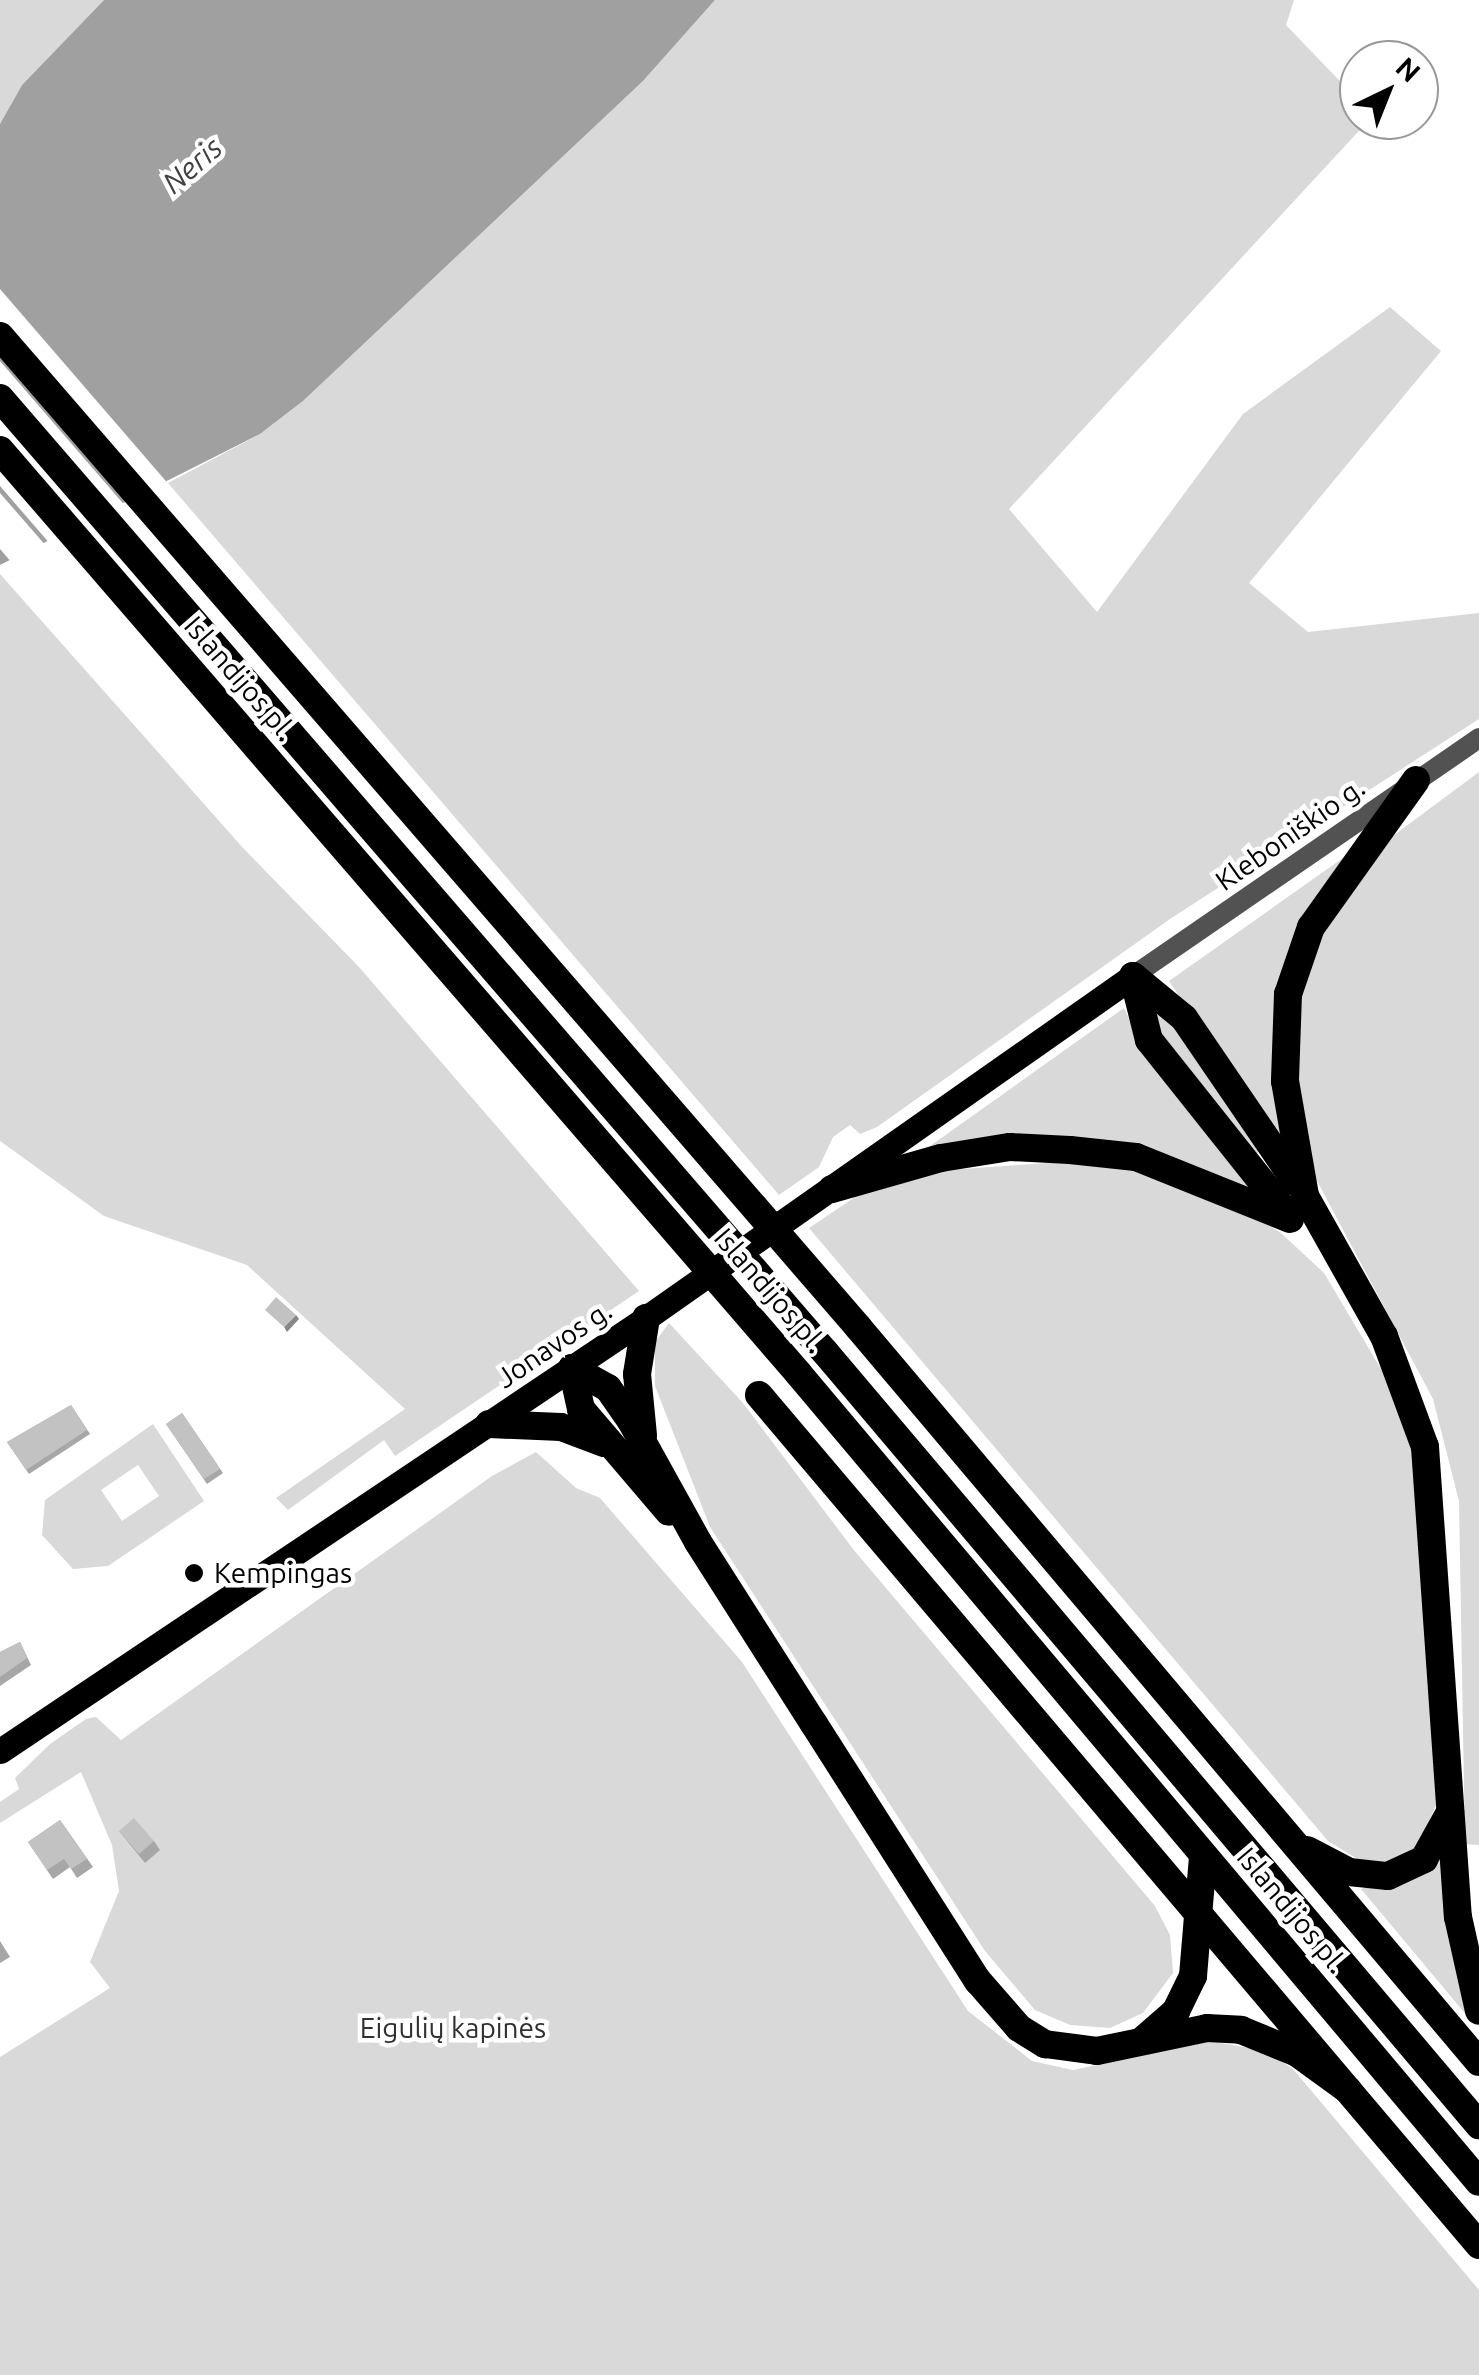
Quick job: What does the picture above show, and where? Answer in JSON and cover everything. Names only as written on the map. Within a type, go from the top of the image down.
[{"type":"highway","points":[[0,336],[858,1327],[1479,2062]]},
{"type":"highway","name":"Islandijos pl.","points":[[0,398],[826,1352],[1479,2125]]},
{"type":"highway","name":"Islandijos pl.","points":[[0,450],[798,1373],[1479,2182]]},
{"type":"highway","points":[[1298,1207],[1285,1081],[1288,994],[1298,956],[1311,926],[1416,780]]},
{"type":"highway","points":[[1134,976],[1134,999],[1149,1040],[1298,1207]]},
{"type":"highway","points":[[1134,976],[1184,1018],[1298,1207],[1346,1273],[1384,1336],[1425,1448],[1462,1948],[1479,2011]]},
{"type":"highway","points":[[832,1189],[941,1158],[1010,1147],[1136,1157],[1298,1207]]},
{"type":"highway","points":[[644,1441],[637,1374],[646,1318]]},
{"type":"highway","points":[[572,1368],[608,1388],[644,1441],[698,1542],[1000,2010],[1032,2039],[1063,2049],[1097,2051],[1207,2028],[1241,2030],[1297,2053],[1348,2090]]},
{"type":"highway","points":[[572,1368],[581,1409],[605,1443],[698,1542]]},
{"type":"highway","points":[[759,1395],[1479,2245]]},
{"type":"highway","points":[[489,1424],[561,1427],[605,1443]]},
{"type":"highway","points":[[1294,1843],[1349,1872],[1388,1876],[1424,1859],[1450,1810]]},
{"type":"highway","points":[[1143,2040],[1176,2010],[1194,1958],[1203,1856]]},
{"type":"highway","points":[[1156,1864],[1190,1934],[1194,1958]]},
{"type":"main road","name":"Jonavos g.","points":[[0,1751],[646,1318],[1134,976]]},
{"type":"street","name":"Kleboniškio g.","points":[[1134,976],[1479,738]]},
{"type":"green space","points":[[0,0],[104,0],[22,85],[0,124]]},
{"type":"green space","points":[[715,0],[1294,0],[1286,25],[1339,80],[1339,140],[1350,140],[1009,509],[1097,612],[1243,414],[1390,307],[1441,351],[1249,583],[1308,632],[1479,613],[1479,719],[1170,919],[877,1127],[860,1134],[850,1125],[833,1137],[819,1167],[779,1195],[168,483],[260,434],[303,401],[643,81]]},
{"type":"green space","points":[[0,574],[244,849],[359,967],[639,1291],[395,1456],[384,1440],[288,1510],[276,1498],[405,1409],[247,1265],[104,1216],[0,1141]]},
{"type":"green space","points":[[1479,772],[1479,1845],[1465,1844],[1459,1501],[1433,1399],[1307,1162],[1294,1101],[1304,963],[1370,853]]},
{"type":"green space","points":[[1350,853],[1291,950],[1279,1145],[1169,981]]},
{"type":"green space","points":[[1159,1003],[1259,1151],[1257,1154],[1150,1024]]},
{"type":"green space","points":[[1124,1008],[1134,1029],[1262,1193],[1182,1163],[923,1151]]},
{"type":"green space","points":[[1073,1161],[1133,1166],[1236,1204],[1281,1233],[1324,1273],[1387,1379],[1410,1439],[1417,1486],[1437,1803],[1416,1851],[1382,1864],[1364,1863],[1328,1841],[809,1228],[870,1187],[949,1170]]},
{"type":"green space","points":[[669,1323],[743,1403],[853,1549],[1155,1906],[1170,1935],[1173,1973],[1143,2013],[1110,2028],[1070,2025],[1035,2010],[985,1951],[710,1527],[655,1386],[655,1342]]},
{"type":"green space","points":[[153,1424],[204,1501],[108,1566],[73,1569],[42,1535],[45,1500]],"holes":[[[138,1465],[159,1496],[122,1521],[101,1490]]]},
{"type":"green space","name":"Eigulių kapinės","points":[[536,1452],[576,1488],[600,1498],[742,1662],[968,2011],[1032,2061],[1073,2070],[1210,2041],[1266,2051],[1293,2069],[1479,2290],[1479,2375],[0,2375],[0,2057],[110,1988],[90,1962],[119,1891],[112,1845],[81,1772],[0,1823],[0,1802],[19,1789],[15,1778],[50,1744],[86,1719],[96,1717],[121,1740],[492,1476]]},
{"type":"green space","points":[[1442,1854],[1468,2017],[1361,1889]]},
{"type":"water","name":"Neris","points":[[104,0],[715,0],[643,81],[303,401],[260,434],[0,565],[0,124],[22,85]]},
{"type":"pier","points":[[0,289],[171,487],[131,506],[0,356]]},
{"type":"pier","points":[[0,361],[127,508],[51,545],[0,486]]},
{"type":"pier","points":[[0,493],[47,547],[13,564],[0,549]]},
{"type":"building","points":[[276,1297],[296,1315],[284,1327],[265,1310]]},
{"type":"building","points":[[71,1405],[87,1430],[26,1470],[7,1442]]},
{"type":"building","points":[[182,1413],[220,1469],[204,1479],[166,1424]]},
{"type":"building","points":[[20,1642],[27,1658],[0,1677],[0,1652]]},
{"type":"building","points":[[134,1818],[154,1841],[139,1854],[119,1831]]},
{"type":"building","points":[[60,1820],[87,1859],[71,1869],[64,1859],[47,1870],[28,1842]]},
{"type":"place","name":"Kempingas","points":[[194,1573]]}]
